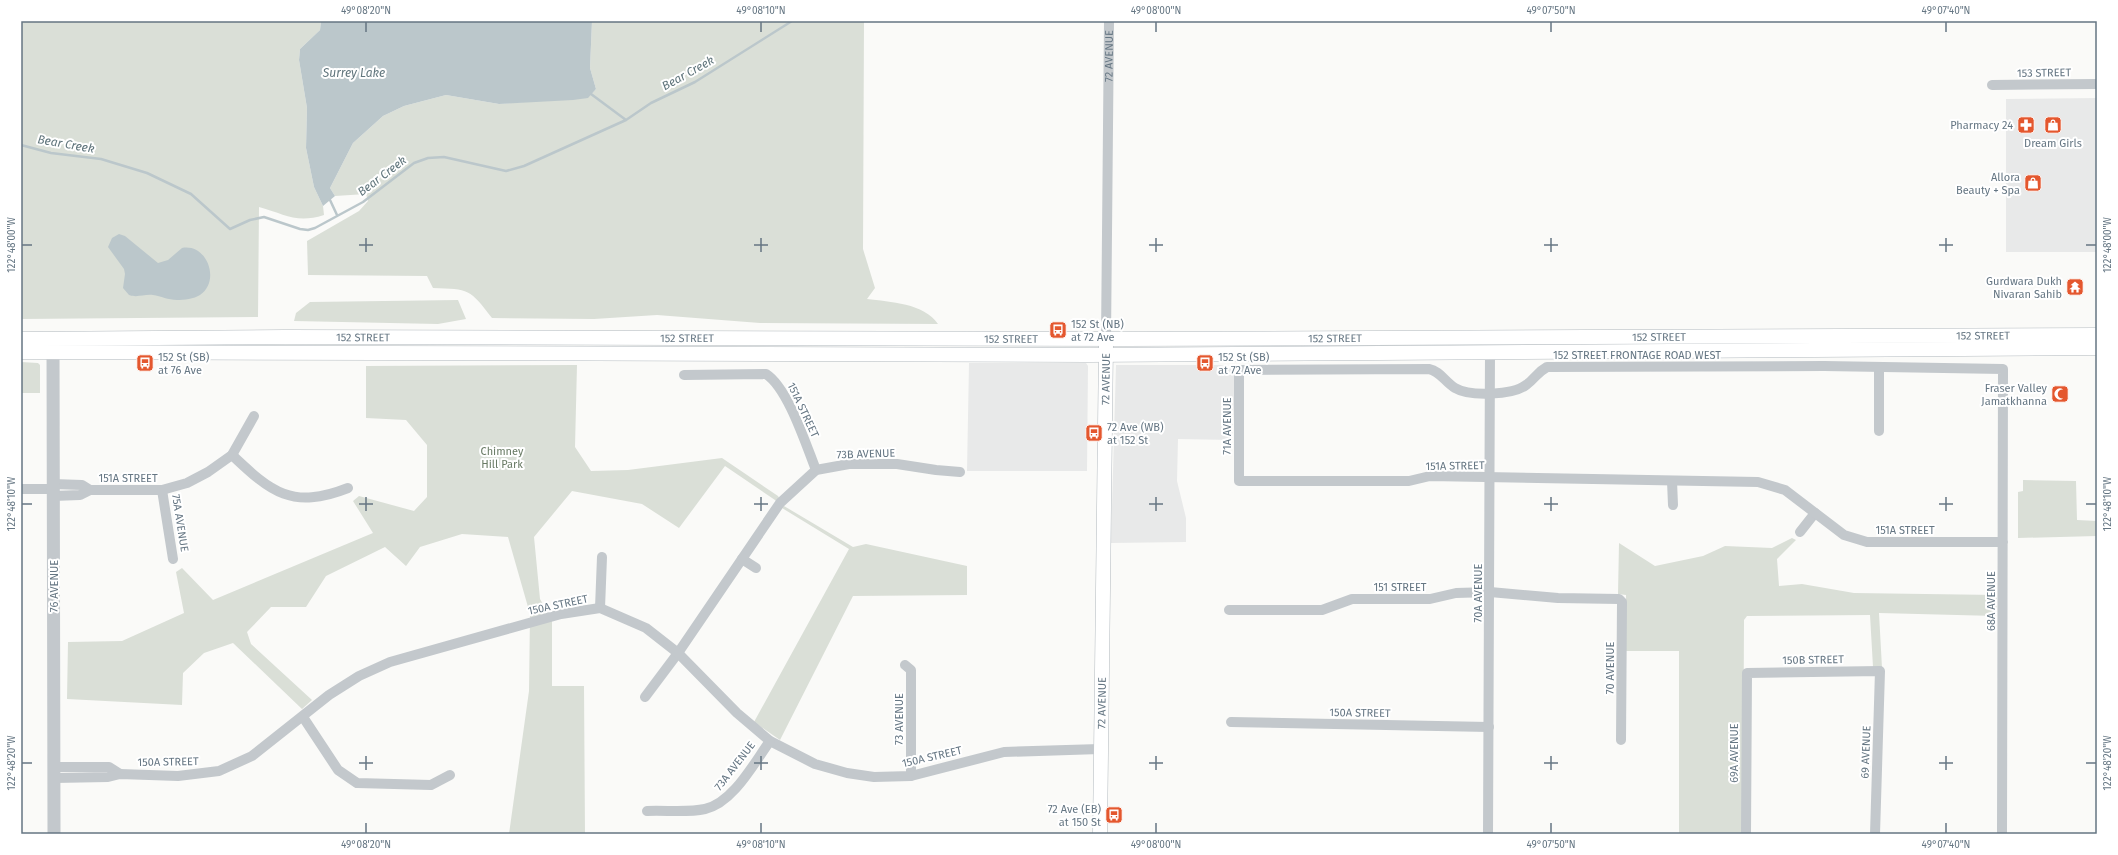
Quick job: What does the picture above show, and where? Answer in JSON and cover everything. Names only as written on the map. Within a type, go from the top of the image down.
[{"type":"main road","name":"152 STREET","points":[[21,352],[53,346],[348,337],[1106,339],[2097,335]]},
{"type":"main road","points":[[1490,351],[1497,346],[1537,343],[1556,338]]},
{"type":"main road","name":"152 STREET","points":[[21,339],[53,346],[1105,355],[1490,351],[2097,348]]},
{"type":"main road","name":"72 AVENUE","points":[[1100,834],[1106,339]]},
{"type":"street","name":"72 AVENUE","points":[[1106,339],[1109,21]]},
{"type":"street","name":"153 STREET","points":[[1992,85],[2097,84]]},
{"type":"street","name":"76 AVENUE","points":[[53,346],[54,834]]},
{"type":"street","name":"70A AVENUE","points":[[1488,834],[1490,351]]},
{"type":"street","name":"152 STREET FRONTAGE ROAD WEST","points":[[1239,370],[1429,369],[1436,370],[1451,386],[1462,392],[1491,393],[1515,392],[1527,385],[1537,372],[1547,367],[1879,367],[2003,369]]},
{"type":"street","points":[[1879,367],[1879,431]]},
{"type":"street","name":"68A AVENUE","points":[[2002,834],[2003,369]]},
{"type":"street","name":"71A AVENUE","points":[[1239,370],[1239,481]]},
{"type":"street","name":"151A STREET","points":[[684,375],[766,374],[775,380],[792,411],[816,470]]},
{"type":"street","name":"151A STREET","points":[[21,489],[53,489],[80,495],[90,490],[162,490],[194,479],[232,455],[254,416]]},
{"type":"street","points":[[232,455],[266,486],[289,495],[324,496],[348,488]]},
{"type":"street","name":"73B AVENUE","points":[[816,470],[849,464],[884,464],[960,472]]},
{"type":"street","points":[[645,697],[678,653],[780,503],[816,470]]},
{"type":"street","name":"151A STREET","points":[[1239,481],[1409,481],[1430,476],[1758,482],[1785,490],[1844,535],[1867,542],[2003,542]]},
{"type":"street","points":[[1672,481],[1673,505]]},
{"type":"street","name":"75A AVENUE","points":[[162,490],[173,559]]},
{"type":"street","points":[[1800,532],[1815,513]]},
{"type":"street","points":[[600,608],[602,557]]},
{"type":"street","points":[[742,559],[756,568]]},
{"type":"street","name":"151 STREET","points":[[1229,610],[1322,610],[1352,599],[1430,599],[1456,593],[1490,592],[1558,598],[1619,598]]},
{"type":"street","name":"70 AVENUE","points":[[1619,598],[1622,602],[1622,740]]},
{"type":"street","name":"150A STREET","points":[[54,772],[102,778],[120,774],[178,776],[219,771],[252,756],[329,695],[359,676],[390,662],[561,614],[600,608],[646,628],[678,653],[737,713],[770,741],[815,764],[848,773],[874,777],[911,776],[1004,752],[1100,749]]},
{"type":"street","name":"73 AVENUE","points":[[905,665],[911,670],[911,776]]},
{"type":"street","name":"150B STREET","points":[[1747,672],[1880,671]]},
{"type":"street","name":"69 AVENUE","points":[[1875,834],[1880,671]]},
{"type":"street","name":"69A AVENUE","points":[[1746,834],[1747,672]]},
{"type":"street","points":[[303,717],[338,770],[357,783],[431,785],[450,775]]},
{"type":"street","name":"150A STREET","points":[[1231,722],[1489,727]]},
{"type":"street","name":"73A AVENUE","points":[[647,811],[706,809],[719,804],[729,796],[770,741]]},
{"type":"shaded area","points":[[2097,98],[2097,252],[2006,252],[2006,99]]},
{"type":"shaded area","points":[[969,363],[1086,363],[1088,366],[1087,471],[967,471]]},
{"type":"shaded area","points":[[1116,365],[1221,365],[1236,369],[1232,440],[1178,439],[1177,481],[1186,518],[1186,542],[1111,543]]},
{"type":"green space","points":[[21,21],[321,21],[320,30],[300,49],[299,60],[307,108],[306,148],[314,187],[323,206],[324,215],[306,219],[291,217],[259,207],[258,317],[21,319]]},
{"type":"green space","points":[[592,21],[864,21],[863,249],[875,288],[867,299],[896,303],[915,308],[932,317],[938,324],[760,323],[657,315],[594,319],[492,318],[479,301],[468,292],[454,289],[433,288],[427,276],[308,275],[307,241],[359,211],[368,201],[366,194],[335,196],[330,188],[353,143],[383,116],[404,106],[446,95],[499,104],[588,97],[596,89],[590,68]]},
{"type":"green space","points":[[458,300],[466,319],[438,324],[294,321],[296,313],[310,302]]},
{"type":"green space","points":[[21,362],[38,363],[40,365],[40,393],[21,393]]},
{"type":"green space","name":"Chimney Hill Park","points":[[577,365],[575,447],[591,471],[628,470],[722,458],[778,496],[784,506],[853,547],[866,544],[967,566],[967,595],[853,596],[780,740],[754,722],[849,549],[782,508],[775,500],[725,466],[679,528],[642,504],[572,491],[534,537],[540,599],[552,620],[552,686],[584,686],[585,834],[509,834],[529,691],[530,614],[508,537],[462,534],[420,547],[406,566],[385,547],[326,576],[306,607],[271,607],[247,632],[251,644],[312,700],[302,709],[233,643],[204,653],[183,673],[182,705],[67,699],[68,642],[122,641],[184,613],[176,572],[182,568],[213,600],[373,533],[353,501],[359,496],[414,511],[427,497],[427,445],[406,420],[366,418],[366,366]]},
{"type":"green space","points":[[2023,480],[2076,481],[2077,520],[2097,521],[2097,536],[2018,538],[2018,492],[2023,491]]},
{"type":"green space","points":[[1792,538],[1796,540],[1777,559],[1779,586],[1802,584],[1854,593],[1997,595],[1996,616],[1879,613],[1882,668],[1873,667],[1870,615],[1747,616],[1744,620],[1743,834],[1679,834],[1679,651],[1626,651],[1626,595],[1618,594],[1619,543],[1655,566],[1703,556],[1725,546],[1772,548]]},
{"type":"water","name":"Surrey Lake","points":[[321,21],[592,21],[590,68],[596,89],[588,98],[573,100],[499,104],[446,95],[404,106],[383,116],[353,143],[330,188],[335,196],[323,206],[314,187],[306,148],[307,108],[299,60],[300,49],[320,30]]},
{"type":"water","points":[[119,234],[125,236],[158,263],[168,260],[182,248],[191,248],[198,251],[208,264],[210,273],[210,281],[206,289],[198,296],[183,300],[153,295],[129,295],[123,288],[125,274],[124,269],[108,247],[112,238]]},
{"type":"waterway","name":"Bear Creek","points":[[21,145],[51,153],[101,159],[147,173],[191,194],[230,229],[250,220],[264,217],[300,229],[308,230],[315,228],[363,202],[414,163],[428,158],[444,157],[506,171],[524,166],[626,120],[651,103],[695,82],[792,21]]},
{"type":"waterway","points":[[591,94],[626,120]]},
{"type":"waterway","points":[[330,200],[337,215]]},
{"type":"place","name":"Pharmacy 24","points":[[2026,125]]},
{"type":"place","name":"Dream Girls","points":[[2053,125]]},
{"type":"place","name":"Allora Beauty + Spa","points":[[2033,183]]},
{"type":"place","name":"Gurdwara Dukh Nivaran Sahib","points":[[2075,287]]},
{"type":"place","name":"152 St (NB) at 72 Ave","points":[[1058,330]]},
{"type":"place","name":"152 St (SB) at 76 Ave","points":[[145,363]]},
{"type":"place","name":"152 St (SB) at 72 Ave","points":[[1205,363]]},
{"type":"place","name":"Fraser Valley Jamatkhanna","points":[[2060,394]]},
{"type":"place","name":"72 Ave (WB) at 152 St","points":[[1094,433]]},
{"type":"place","name":"72 Ave (EB) at 150 St","points":[[1114,815]]}]
